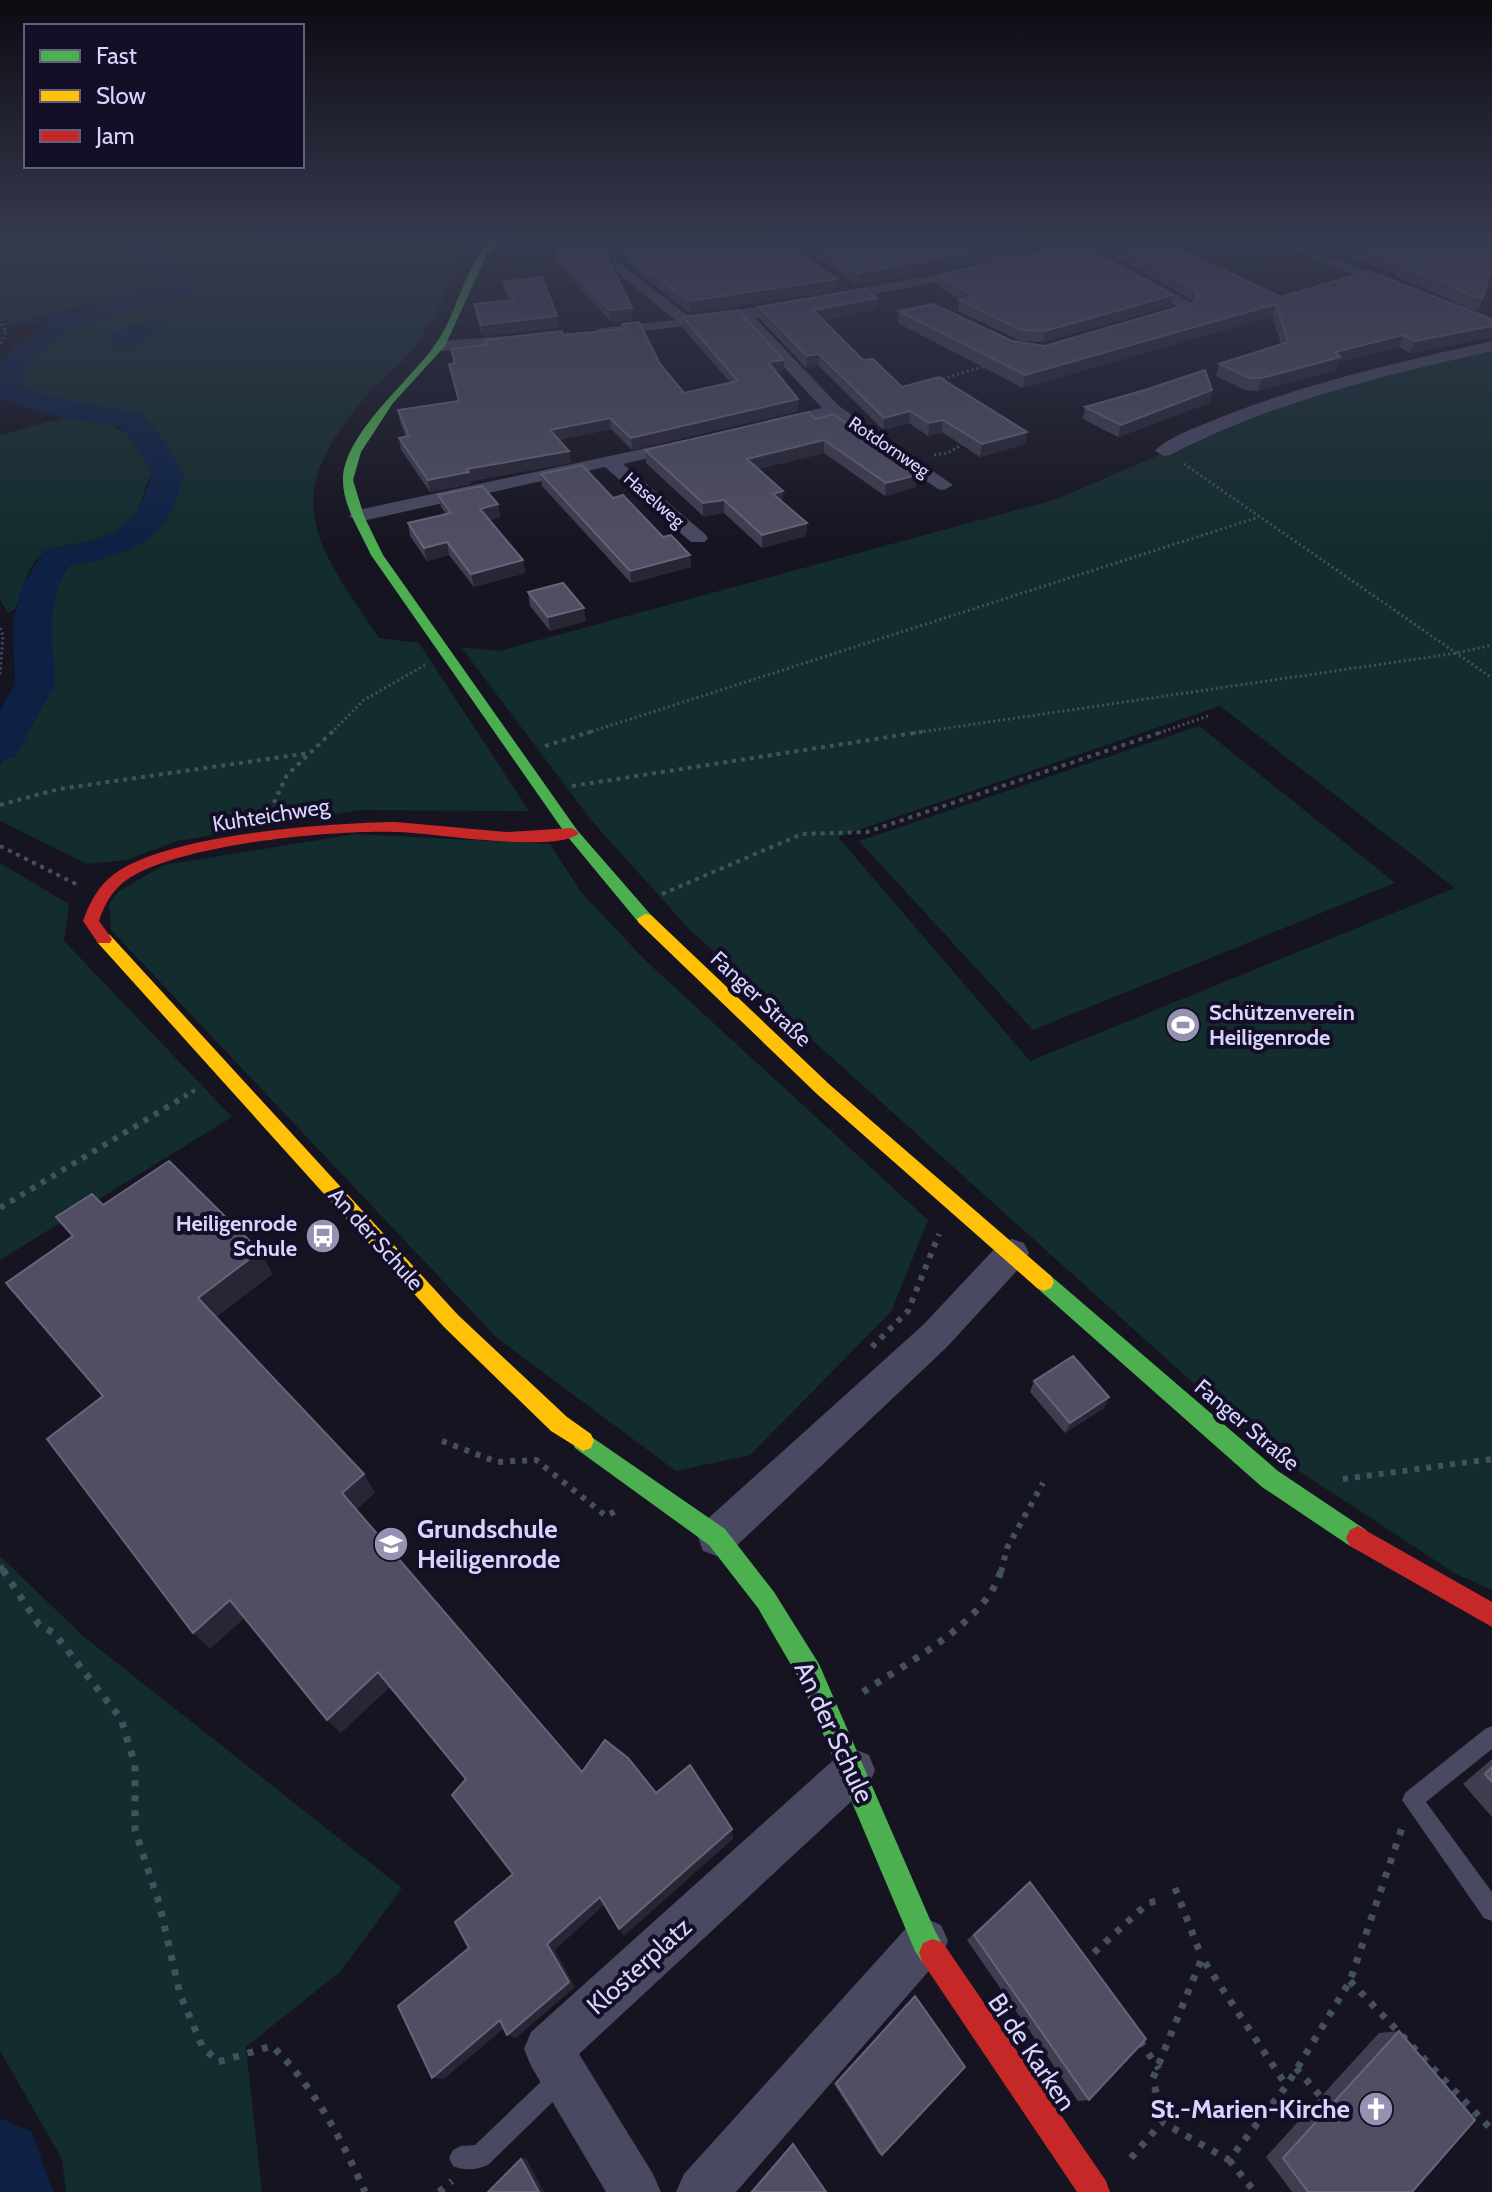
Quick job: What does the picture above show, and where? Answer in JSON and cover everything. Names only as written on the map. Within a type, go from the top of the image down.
[{"type":"street","name":"Fanger Straße","points":[[442,341],[389,401],[356,452],[348,480],[358,516],[377,555],[572,833],[632,907],[824,1090],[1270,1479],[1350,1534],[1492,1615]]},
{"type":"street","points":[[440,346],[504,341]]},
{"type":"street","name":"Rotdornweg","points":[[769,341],[833,410],[944,485]]},
{"type":"street","points":[[1164,451],[1258,406],[1492,346]]},
{"type":"street","points":[[752,429],[833,410]]},
{"type":"street","points":[[358,516],[698,442]]},
{"type":"street","name":"Haselweg","points":[[611,463],[698,538]]},
{"type":"street","name":"Kuhteichweg","points":[[98,896],[128,872],[170,856],[351,827],[393,827],[533,838],[572,833]]},
{"type":"street","name":"An der Schule","points":[[98,896],[91,921],[106,943],[451,1321],[559,1424],[717,1537],[766,1600],[810,1673],[925,1941]]},
{"type":"street","points":[[717,1537],[935,1336],[1012,1253]]},
{"type":"street","name":"Klosterplatz","points":[[635,2192],[548,2049],[854,1770]]},
{"type":"street","points":[[702,2192],[925,1941]]},
{"type":"street","name":"Bi de Karken","points":[[925,1941],[1095,2192]]},
{"type":"lane","points":[[1492,1736],[1412,1800],[1492,1910]]},
{"type":"lane","points":[[461,2158],[480,2157],[564,2076]]},
{"type":"path","points":[[938,380],[998,363]]},
{"type":"path","points":[[905,458],[948,453],[973,440]]},
{"type":"path","points":[[1164,451],[1492,678]]},
{"type":"path","points":[[518,755],[1259,517]]},
{"type":"path","points":[[0,628],[3,636],[0,675]]},
{"type":"path","points":[[542,790],[740,762],[1045,711],[1457,653],[1492,645]]},
{"type":"path","points":[[256,841],[287,775],[364,700],[447,653]]},
{"type":"path","points":[[632,907],[802,834],[867,832],[1208,716]]},
{"type":"path","points":[[0,805],[59,789],[310,753]]},
{"type":"path","points":[[0,846],[98,896]]},
{"type":"path","points":[[0,1208],[184,1096],[226,1074]]},
{"type":"path","points":[[863,1356],[908,1311],[940,1232]]},
{"type":"path","points":[[442,1441],[497,1462],[536,1460],[606,1516],[655,1492]]},
{"type":"path","points":[[1334,1479],[1492,1459]]},
{"type":"path","points":[[829,1715],[960,1628],[998,1582],[1007,1548],[1043,1483]]},
{"type":"path","points":[[0,1566],[39,1625],[54,1633],[121,1719],[135,1765],[135,1830],[166,1931],[180,1994],[202,2046],[218,2062],[272,2046],[298,2070],[339,2133],[365,2192]]},
{"type":"path","points":[[1229,2160],[1287,2085],[1350,1981],[1412,1800]]},
{"type":"path","points":[[1175,1888],[1202,1958],[1287,2085]]},
{"type":"path","points":[[1094,1973],[1085,1961],[1148,1903],[1162,1900]]},
{"type":"path","points":[[1202,1958],[1153,2078],[1162,2122],[1229,2160],[1255,2192]]},
{"type":"path","points":[[1350,1981],[1492,2130]]},
{"type":"path","points":[[1134,2033],[1159,2069]]},
{"type":"path","points":[[1296,2068],[1321,2097]]},
{"type":"path","points":[[1122,2169],[1162,2122]]},
{"type":"green space","points":[[418,341],[406,358],[372,389],[339,431],[322,462],[314,491],[314,518],[322,545],[336,573],[379,638],[419,643],[529,811],[358,810],[178,841],[126,860],[87,864],[0,821],[0,763],[10,750],[44,677],[49,653],[44,625],[46,608],[69,565],[111,554],[148,533],[168,511],[167,493],[177,478],[157,441],[125,413],[68,405],[26,394],[12,386],[10,381],[19,367],[42,342]]},
{"type":"green space","points":[[1492,350],[1492,1590],[1456,1574],[1270,1452],[689,929],[591,820],[461,647],[499,651],[1057,499],[1261,411],[1410,368]],"holes":[[[1220,706],[1455,888],[1030,1061],[838,837]]]},
{"type":"green space","points":[[66,417],[120,429],[136,444],[152,474],[135,517],[126,528],[105,539],[59,548],[38,558],[27,575],[15,609],[8,613],[0,600],[0,435]]},
{"type":"green space","points":[[1199,726],[1395,883],[1033,1030],[859,841]]},
{"type":"green space","points":[[355,834],[550,844],[581,892],[646,961],[928,1220],[891,1312],[750,1455],[676,1471],[496,1337],[111,930],[109,904],[119,891],[164,865]]},
{"type":"green space","points":[[0,863],[69,904],[64,941],[232,1117],[0,1260]]},
{"type":"green space","points":[[0,1556],[83,1636],[402,1888],[340,1972],[246,2047],[262,2192],[66,2192],[62,2159],[0,2051]]},
{"type":"water","points":[[111,341],[143,341],[122,350]]},
{"type":"building","points":[[486,341],[649,341],[660,364],[684,393],[738,381],[704,341],[767,341],[784,360],[768,362],[798,399],[631,438],[610,418],[550,430],[569,451],[467,469],[469,472],[428,480],[399,438],[409,436],[398,410],[459,401],[449,364],[455,363],[451,349],[487,345]]},
{"type":"building","points":[[793,341],[844,341],[863,360],[873,359],[902,387],[939,377],[1027,432],[982,444],[943,420],[929,423],[910,411],[884,418],[819,354],[807,356]]},
{"type":"building","points":[[959,341],[1014,341],[1045,346],[1061,341],[1144,341],[1025,375]]},
{"type":"building","points":[[1378,341],[1335,352],[1340,357],[1262,378],[1249,378],[1219,364],[1288,342]]},
{"type":"building","points":[[1205,370],[1212,390],[1121,425],[1085,407],[1145,390]]},
{"type":"building","points":[[809,412],[815,419],[833,414],[904,462],[901,463],[917,475],[886,483],[824,440],[747,459],[783,491],[773,494],[807,523],[762,535],[724,500],[703,503],[645,450]]},
{"type":"building","points":[[582,465],[613,498],[623,495],[663,537],[671,535],[690,555],[630,571],[541,474]]},
{"type":"building","points":[[482,486],[498,504],[480,509],[523,560],[471,574],[447,542],[424,548],[408,523],[451,513],[438,495]]},
{"type":"building","points":[[563,583],[584,608],[548,617],[528,592]]},
{"type":"building","points":[[169,1161],[260,1251],[198,1298],[364,1474],[342,1493],[582,1772],[605,1740],[628,1758],[656,1793],[690,1765],[732,1829],[619,1929],[600,1897],[547,1944],[569,1982],[507,2035],[500,2020],[432,2078],[398,2006],[469,1948],[455,1922],[513,1874],[452,1795],[466,1779],[378,1672],[327,1720],[230,1600],[193,1633],[47,1439],[103,1396],[6,1283],[73,1236],[56,1217],[92,1194],[103,1205]]},
{"type":"building","points":[[1073,1356],[1109,1397],[1070,1423],[1034,1381]]},
{"type":"building","points":[[1492,1767],[1492,1782],[1485,1774]]},
{"type":"building","points":[[1030,1882],[1146,2039],[1089,2100],[974,1935]]},
{"type":"building","points":[[915,1996],[965,2067],[882,2155],[836,2083]]},
{"type":"building","name":"St.-Marien-Kirche","points":[[1399,2031],[1475,2120],[1412,2192],[1308,2192],[1283,2158]]},
{"type":"building","points":[[793,2144],[826,2192],[752,2192]]},
{"type":"building","points":[[521,2159],[539,2192],[488,2192]]},
{"type":"waterway","points":[[0,748],[35,684],[32,622],[40,586],[56,558],[112,544],[137,531],[155,510],[168,475],[154,449],[130,420],[39,404],[8,391],[9,373],[37,341]]},
{"type":"waterway","points":[[0,2164],[7,2192]]},
{"type":"traffic: fast","points":[[442,341],[389,401],[356,452],[348,480],[358,516],[377,555],[572,833],[645,919]]},
{"type":"traffic: fast","points":[[1044,1282],[1270,1479],[1358,1538]]},
{"type":"traffic: fast","points":[[583,1441],[717,1537],[766,1600],[810,1673],[925,1941],[933,1953]]},
{"type":"traffic: slow","points":[[645,919],[824,1090],[1044,1282]]},
{"type":"traffic: slow","points":[[104,939],[451,1321],[559,1424],[583,1441]]},
{"type":"traffic: jam","points":[[104,939],[91,921],[108,888],[126,873],[183,852],[257,838],[368,827],[528,837],[572,833]]},
{"type":"traffic: jam","points":[[1358,1538],[1492,1615]]},
{"type":"traffic: jam","points":[[933,1953],[1095,2192]]},
{"type":"place","name":"Schützenverein Heiligenrode","points":[[1183,1025]]},
{"type":"place","name":"Heiligenrode Schule","points":[[323,1236]]},
{"type":"place","name":"Grundschule Heiligenrode","points":[[391,1544]]},
{"type":"place","name":"St.-Marien-Kirche","points":[[1376,2109]]}]
